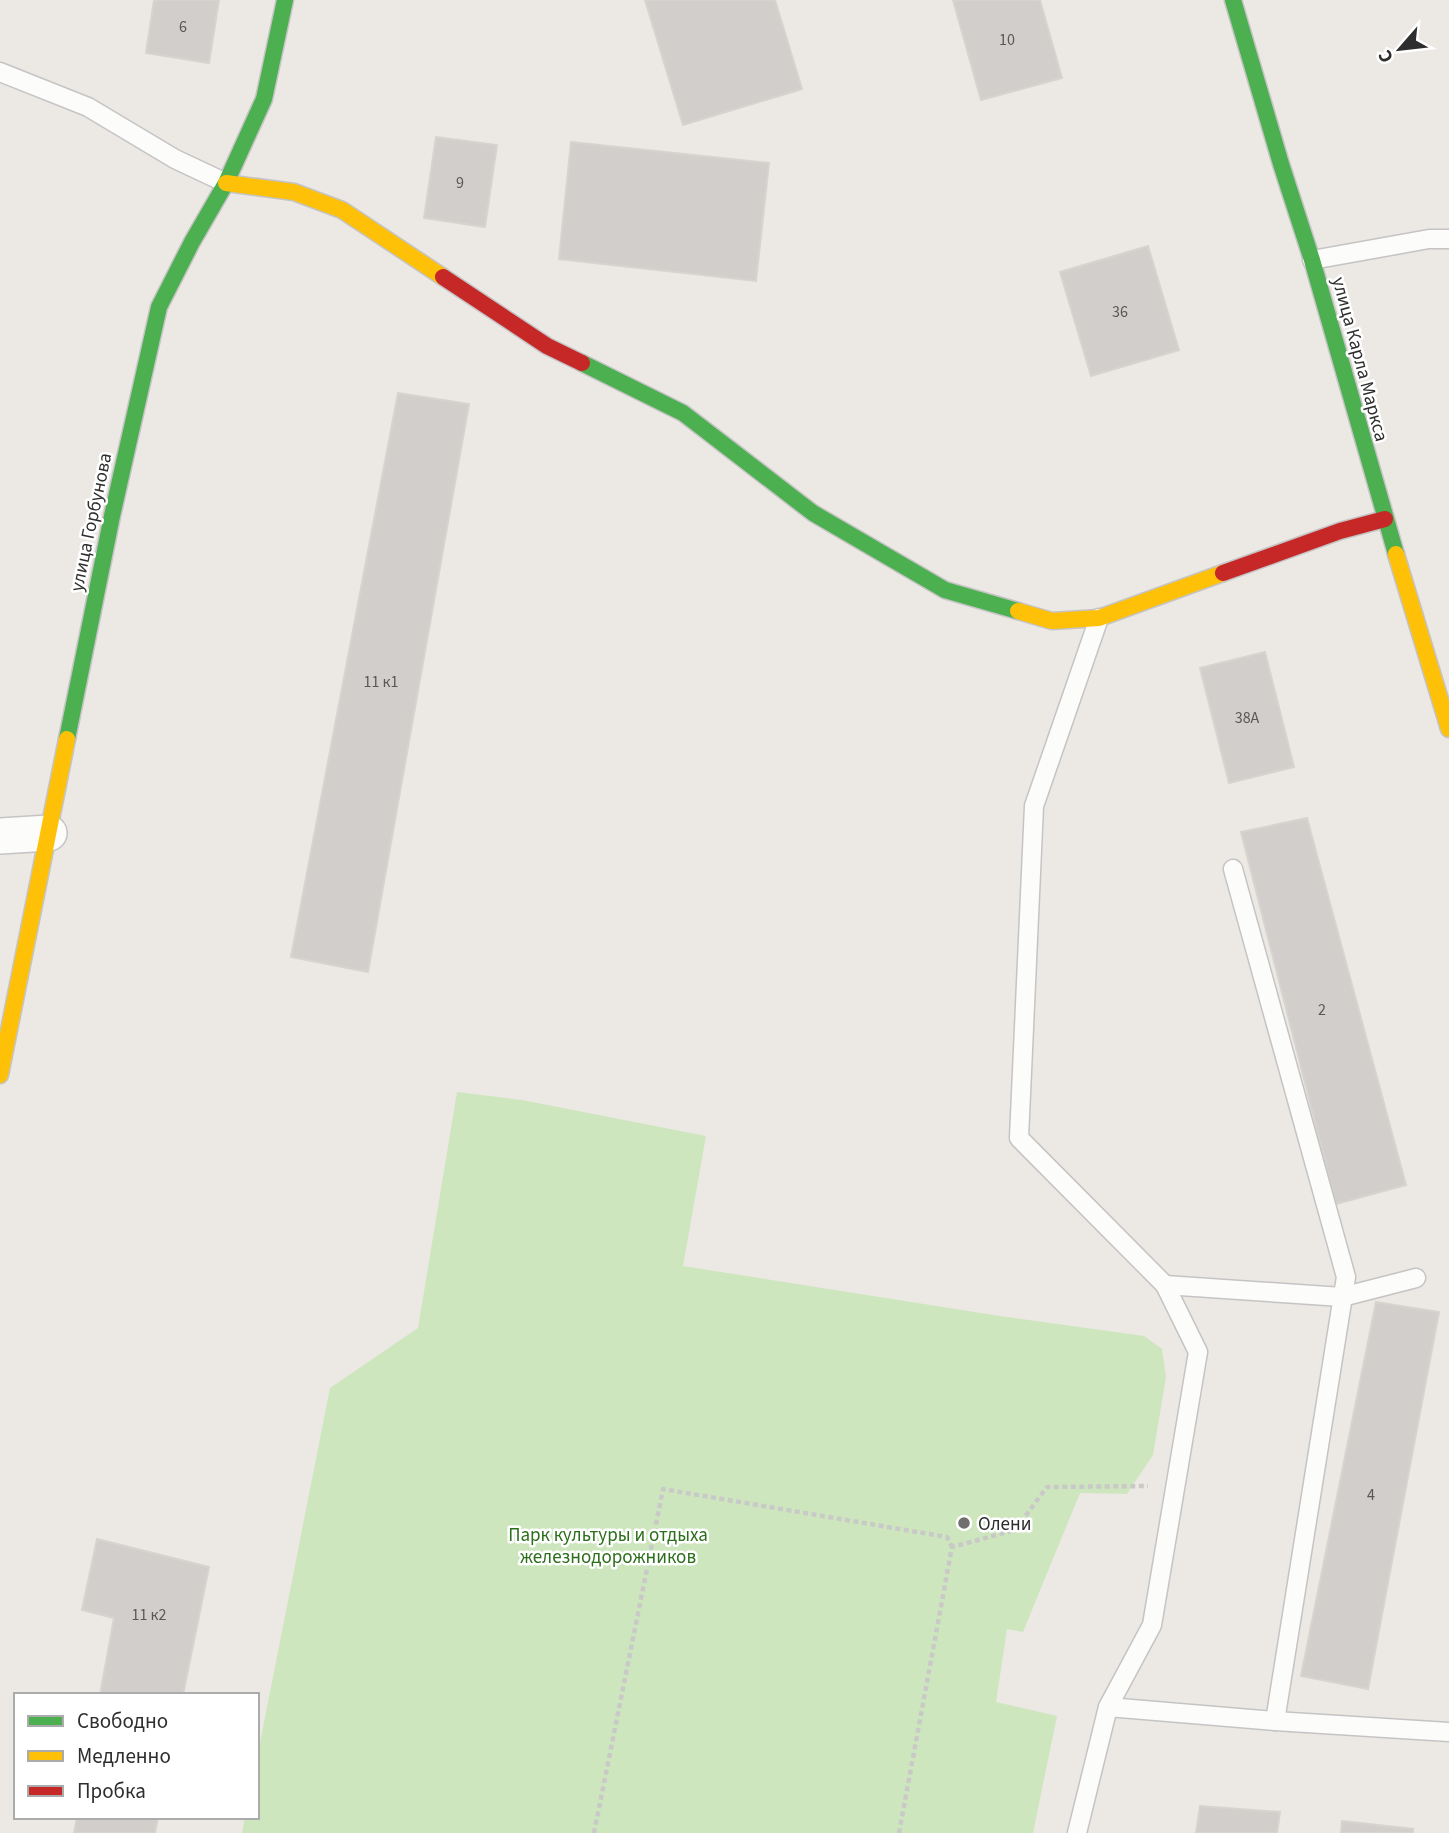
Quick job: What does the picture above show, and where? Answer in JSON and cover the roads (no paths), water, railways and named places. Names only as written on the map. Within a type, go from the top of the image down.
[{"type":"street","name":"улица Горбунова","points":[[0,1075],[112,516],[159,307],[226,183],[264,99],[285,0]]},
{"type":"street","name":"улица Карла Маркса","points":[[1233,0],[1449,729]]},
{"type":"street","points":[[226,183],[295,192],[342,210],[547,346],[683,413],[813,513],[945,590],[1052,621],[1099,618],[1340,531],[1385,519]]},
{"type":"street","points":[[0,836],[49,833]]},
{"type":"lane","points":[[0,72],[88,107],[175,159],[226,183]]},
{"type":"lane","points":[[1312,260],[1429,239],[1449,239]]},
{"type":"lane","points":[[1077,1833],[1108,1707],[1152,1625],[1198,1352],[1165,1285],[1019,1138],[1034,806],[1099,618]]},
{"type":"lane","points":[[1233,869],[1346,1277],[1275,1721]]},
{"type":"lane","points":[[1165,1285],[1342,1297],[1416,1278]]},
{"type":"lane","points":[[1108,1707],[1449,1732]]},
{"type":"place","name":"Олени","points":[[964,1523]]},
{"type":"park label","name":"Парк культуры и отдыха железнодорожников","points":[[608,1545]]}]
